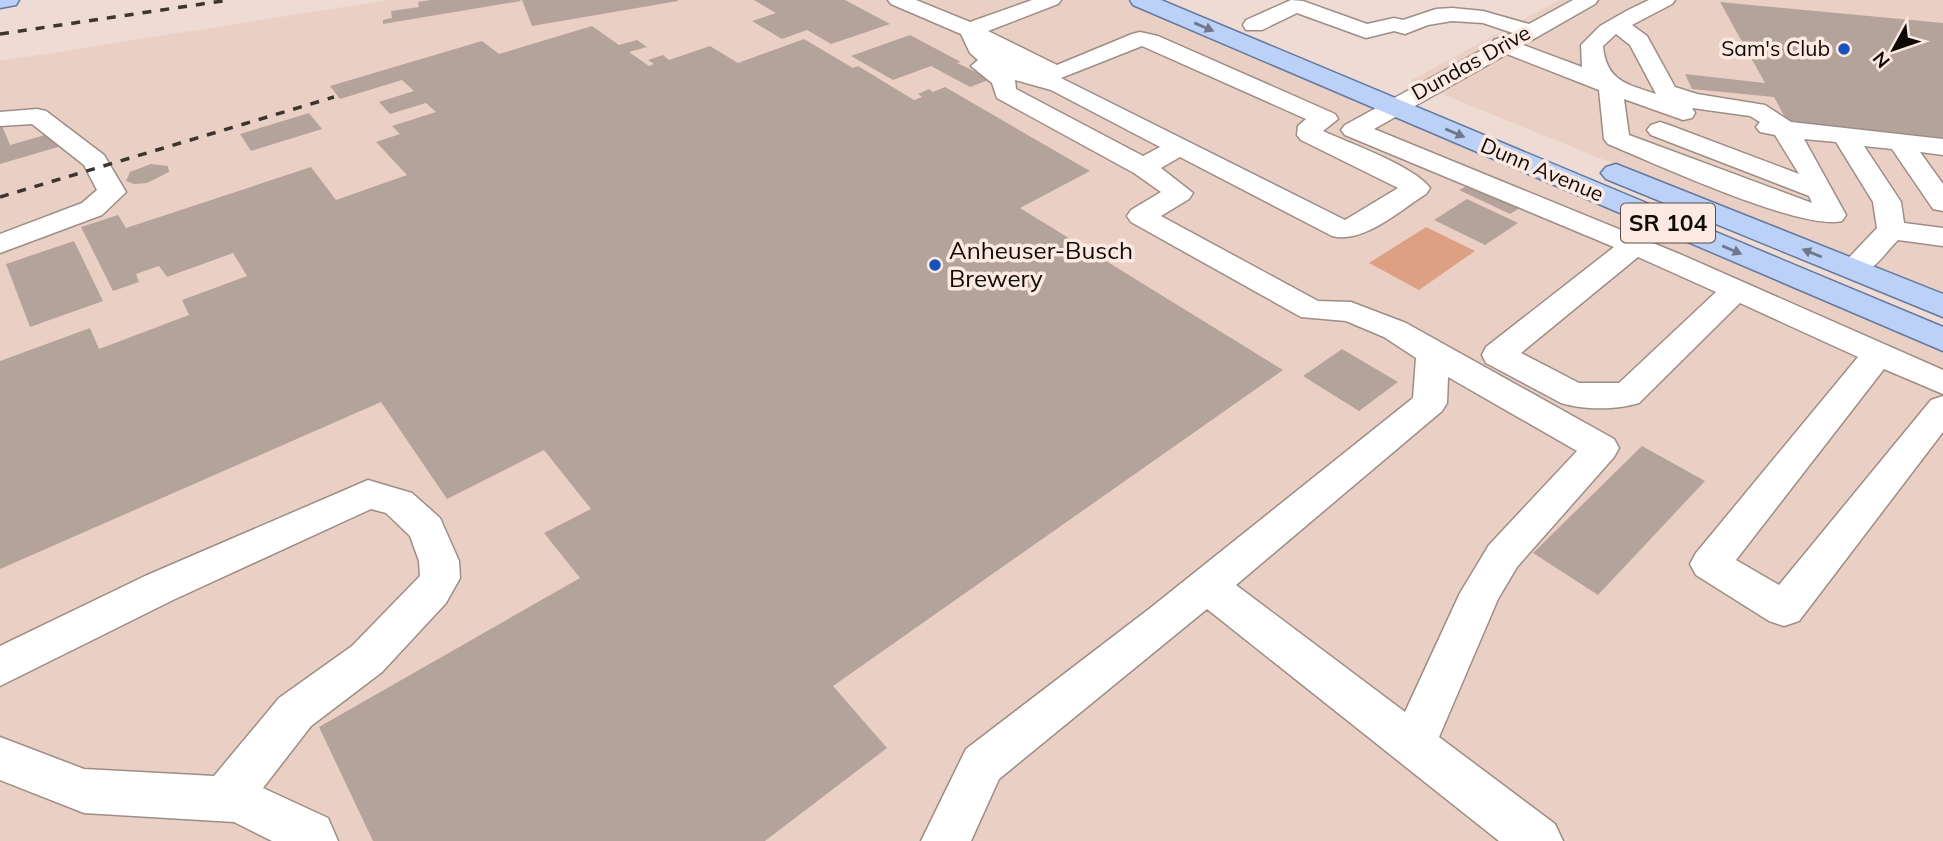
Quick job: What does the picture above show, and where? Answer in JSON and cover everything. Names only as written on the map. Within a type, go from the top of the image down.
[{"type":"main road","points":[[0,1],[8,0]]},
{"type":"main road","name":"Dunn Avenue","points":[[1141,0],[1405,99],[1588,161],[1943,306]]},
{"type":"main road","name":"Dunn Avenue","points":[[1193,0],[1254,25],[1405,99],[1825,290],[1943,340]]},
{"type":"street","points":[[898,0],[970,30],[1041,74],[1059,85],[1342,230],[1352,228],[1416,188],[1397,175],[1310,135],[1311,126],[1326,119],[1150,41],[1140,40],[1059,72],[1041,74],[981,53],[970,30]]},
{"type":"street","points":[[922,12],[953,0]]},
{"type":"street","points":[[970,30],[1051,0]]},
{"type":"street","points":[[1334,0],[1405,27],[1415,22],[1461,12],[1499,20],[1530,31]]},
{"type":"street","name":"Dundas Drive","points":[[1588,0],[1502,45],[1353,130],[1634,246]]},
{"type":"street","points":[[1618,25],[1639,41],[1666,92],[1693,101],[1766,113],[1787,129],[1832,215],[1796,209],[1617,139],[1610,83],[1593,66],[1592,45],[1602,33],[1665,0]]},
{"type":"street","points":[[1254,25],[1289,3],[1366,31],[1394,24]]},
{"type":"street","points":[[1502,45],[1610,83],[1747,163],[1820,191]]},
{"type":"street","points":[[981,53],[977,62],[1003,80],[1005,93],[1143,167],[1179,193],[1141,216],[1312,310],[1351,312],[1395,330],[1601,448],[1503,556],[1480,593],[1413,744]]},
{"type":"street","points":[[1614,113],[1675,123],[1732,123],[1943,147]]},
{"type":"street","points":[[0,119],[37,116],[95,161],[112,192],[92,209],[0,244]]},
{"type":"street","points":[[1732,123],[1747,163]]},
{"type":"street","points":[[1845,136],[1887,202],[1891,230]]},
{"type":"street","points":[[1900,142],[1943,203]]},
{"type":"street","points":[[1143,167],[1180,146]]},
{"type":"street","points":[[1891,230],[1943,237]]},
{"type":"street","points":[[1853,269],[1891,230]]},
{"type":"street","points":[[1735,290],[1627,395],[1573,395],[1498,355],[1634,246],[1735,290],[1796,317],[1943,383]]},
{"type":"street","points":[[1796,317],[1825,290]]},
{"type":"street","points":[[946,841],[982,764],[1207,586],[1430,403],[1433,354]]},
{"type":"street","points":[[1878,354],[1710,565],[1784,609],[1943,408]]},
{"type":"street","points":[[0,667],[159,588],[368,494],[400,503],[426,528],[439,561],[440,578],[432,591],[368,660],[295,712],[225,799]]},
{"type":"street","points":[[1207,586],[1538,841]]},
{"type":"street","points":[[0,758],[84,791],[238,800],[311,835],[313,841]]},
{"type":"shaded area","name":"Anheuser-Busch Brewery","points":[[388,0],[1125,0],[1943,350],[1943,841],[0,841],[0,61]]},
{"type":"shaded area","points":[[1559,0],[1943,0],[1943,298],[1410,81]]},
{"type":"shaded area","points":[[1426,227],[1475,251],[1419,290],[1369,263]]},
{"type":"building","points":[[522,0],[678,0],[678,1],[532,26]]},
{"type":"building","points":[[754,0],[845,0],[890,24],[831,44],[807,30],[782,39],[752,21],[776,13]]},
{"type":"building","points":[[521,1],[383,24],[383,20],[392,18],[391,11],[419,7],[418,2]]},
{"type":"building","name":"Sam's Club","points":[[1720,2],[1943,23],[1943,138],[1787,121],[1774,97],[1692,89],[1685,74],[1765,83]]},
{"type":"building","points":[[592,26],[619,45],[637,40],[647,47],[629,52],[649,66],[654,64],[648,60],[663,55],[669,60],[710,46],[738,63],[804,39],[853,68],[858,66],[914,100],[922,97],[918,94],[929,89],[933,92],[945,87],[1090,171],[1020,208],[1283,370],[833,686],[887,748],[765,841],[373,841],[319,727],[580,578],[544,533],[591,509],[544,450],[447,499],[381,402],[0,569],[0,361],[90,328],[99,349],[189,315],[182,300],[247,276],[233,253],[167,277],[159,266],[136,274],[139,282],[113,291],[81,227],[118,215],[126,228],[311,167],[336,200],[407,175],[376,142],[400,134],[392,126],[436,112],[426,103],[390,114],[379,102],[414,91],[402,80],[340,99],[330,86],[482,41],[499,54]]},
{"type":"building","points":[[910,35],[961,62],[957,63],[991,79],[970,87],[931,66],[893,80],[851,56]]},
{"type":"building","points":[[309,113],[322,129],[251,151],[240,134]]},
{"type":"building","points":[[0,121],[10,145],[52,133],[58,147],[0,164]]},
{"type":"building","points":[[151,164],[168,166],[169,172],[147,183],[134,184],[126,181],[130,172]]},
{"type":"building","points":[[1472,183],[1523,206],[1510,214],[1459,190]]},
{"type":"building","points":[[1467,199],[1518,223],[1485,245],[1434,220]]},
{"type":"building","points":[[74,241],[103,301],[30,327],[6,264]]},
{"type":"building","points":[[1342,349],[1398,382],[1359,411],[1303,376]]},
{"type":"building","points":[[1642,446],[1705,481],[1598,595],[1533,553]]},
{"type":"railway","points":[[0,34],[229,0]]},
{"type":"railway","points":[[0,197],[334,97]]},
{"type":"place","name":"Sam's Club","points":[[1844,49]]},
{"type":"place","name":"Anheuser-Busch Brewery","points":[[935,265]]}]
